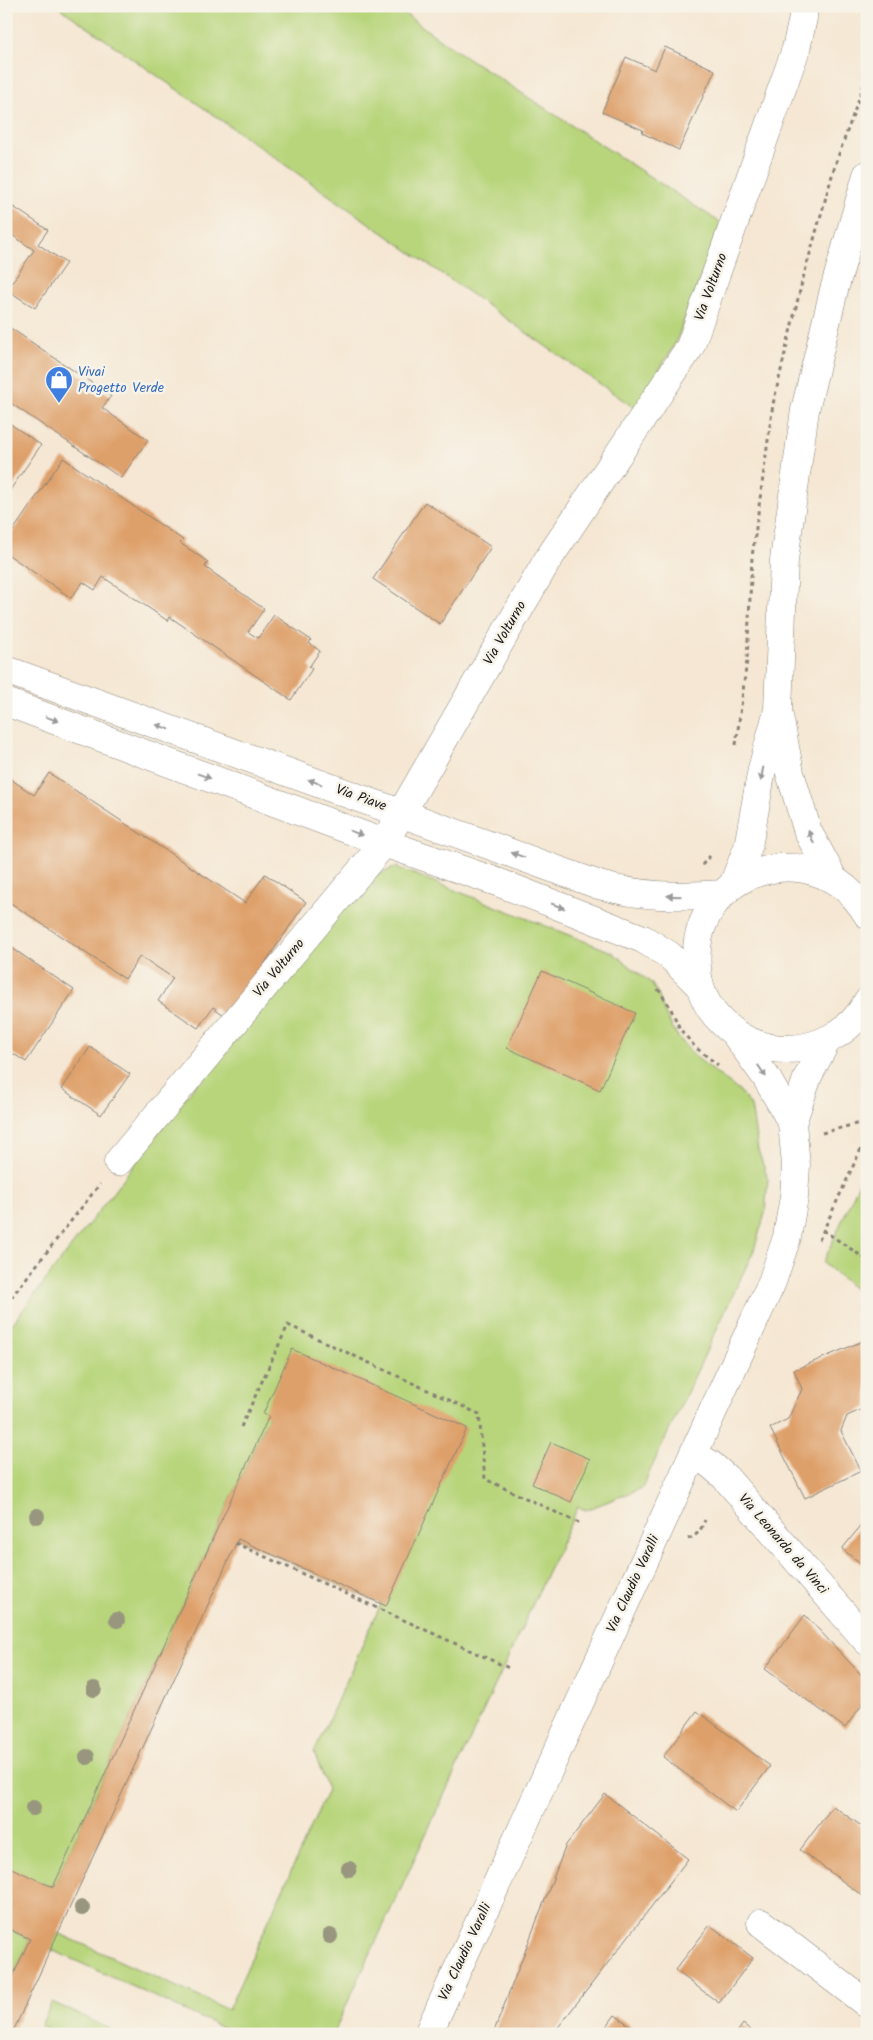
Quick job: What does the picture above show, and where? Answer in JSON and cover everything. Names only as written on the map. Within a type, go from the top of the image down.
[{"type":"street","name":"Via Volturno","points":[[118,1162],[384,843],[547,561],[690,347],[796,49],[803,18],[803,6]]},
{"type":"street","points":[[867,175],[834,290],[805,410],[784,560],[778,710],[762,769],[748,848],[728,890],[706,917],[697,945],[696,958],[700,986],[713,1012],[733,1032],[758,1045],[772,1049],[800,1049],[833,1037],[867,1028]]},
{"type":"street","name":"Via Piave","points":[[6,670],[599,884],[627,892],[657,896],[728,890]]},
{"type":"street","points":[[6,702],[384,843],[500,883],[643,939],[668,955],[700,986]]},
{"type":"street","points":[[778,710],[790,773],[808,832],[834,880]]},
{"type":"street","points":[[728,890],[758,872],[784,867],[810,870],[834,880],[854,895],[867,914]]},
{"type":"street","points":[[833,1037],[858,1016],[867,1002]]},
{"type":"street","name":"Via Claudio Varalli","points":[[428,2034],[772,1282],[787,1237],[794,1197],[796,1165],[792,1123],[766,1077],[733,1032]]},
{"type":"street","name":"Via Claudio Varalli","points":[[792,1123],[808,1076],[833,1037]]},
{"type":"street","name":"Via Leonardo da Vinci","points":[[692,1454],[710,1464],[725,1477],[867,1641]]},
{"type":"street","points":[[761,1923],[867,2004]]},
{"type":"path","points":[[819,1134],[867,1121]]},
{"type":"path","points":[[6,1304],[118,1162]]},
{"type":"path","points":[[823,1230],[867,1260]]},
{"type":"path","points":[[241,1427],[288,1326],[479,1414],[485,1479],[579,1523]]},
{"type":"path","points":[[235,1544],[511,1669]]},
{"type":"green space","points":[[57,6],[394,6],[445,43],[721,223],[676,342],[636,409]]},
{"type":"green space","points":[[396,867],[612,952],[651,983],[678,1037],[696,1057],[740,1092],[751,1106],[758,1150],[768,1179],[765,1213],[754,1250],[642,1488],[586,1510],[578,1507],[333,2034],[236,2034],[50,1949],[58,1933],[228,2010],[328,1790],[314,1752],[381,1604],[238,1539],[269,1416],[53,1887],[6,1868],[6,1332],[265,994],[359,883]]},
{"type":"green space","points":[[867,1165],[867,1299],[823,1263]]},
{"type":"green space","points":[[6,1928],[30,1939],[6,1991]]},
{"type":"green space","points":[[52,2002],[121,2034],[60,2034],[41,2025]]},
{"type":"building","points":[[665,47],[715,70],[679,150],[642,133],[643,130],[602,112],[626,57],[655,70]]},
{"type":"building","points":[[6,202],[48,230],[38,244],[66,263],[35,308],[7,290],[34,250],[6,231]]},
{"type":"building","name":"Vivai Progetto Verde","points":[[6,325],[111,396],[102,408],[148,440],[121,478],[6,400]]},
{"type":"building","points":[[6,421],[41,445],[6,496]]},
{"type":"building","points":[[63,458],[183,540],[180,543],[208,562],[205,567],[264,609],[248,632],[258,638],[274,615],[311,640],[309,643],[320,651],[309,667],[312,669],[291,700],[170,617],[168,621],[103,577],[95,590],[83,582],[71,598],[6,553],[6,541]]},
{"type":"building","points":[[425,502],[491,547],[440,624],[373,579]]},
{"type":"building","points":[[49,773],[245,903],[265,874],[306,902],[228,1018],[213,1007],[198,1028],[158,1001],[173,978],[140,956],[125,979],[6,900],[6,776],[34,795]]},
{"type":"building","points":[[6,944],[74,990],[26,1062],[6,1049]]},
{"type":"building","points":[[542,971],[635,1013],[600,1090],[507,1048]]},
{"type":"building","points":[[90,1047],[130,1074],[101,1115],[62,1089]]},
{"type":"building","points":[[863,1341],[867,1350],[867,1407],[847,1416],[841,1431],[861,1471],[805,1498],[770,1428],[788,1419],[802,1389],[794,1370]]},
{"type":"building","points":[[292,1349],[467,1428],[386,1606],[238,1539],[12,2034],[6,2034],[6,1991],[30,1939],[6,1928],[6,1868],[7,1866],[53,1887],[269,1416],[263,1414]]},
{"type":"building","points":[[551,1442],[590,1459],[571,1502],[532,1484]]},
{"type":"building","points":[[867,1518],[867,1568],[842,1549]]},
{"type":"building","points":[[805,1615],[867,1681],[867,1698],[845,1728],[765,1669]]},
{"type":"building","points":[[697,1711],[770,1766],[736,1812],[663,1757]]},
{"type":"building","points":[[605,1794],[688,1859],[553,2034],[493,2034],[566,1845]]},
{"type":"building","points":[[833,1806],[867,1830],[867,1899],[800,1850]]},
{"type":"building","points":[[710,1925],[753,1958],[719,2003],[675,1970]]},
{"type":"building","points":[[615,2015],[642,2034],[601,2034]]},
{"type":"building","points":[[743,2024],[756,2034],[736,2034]]},
{"type":"place","name":"Vivai Progetto Verde","points":[[59,404]]}]
